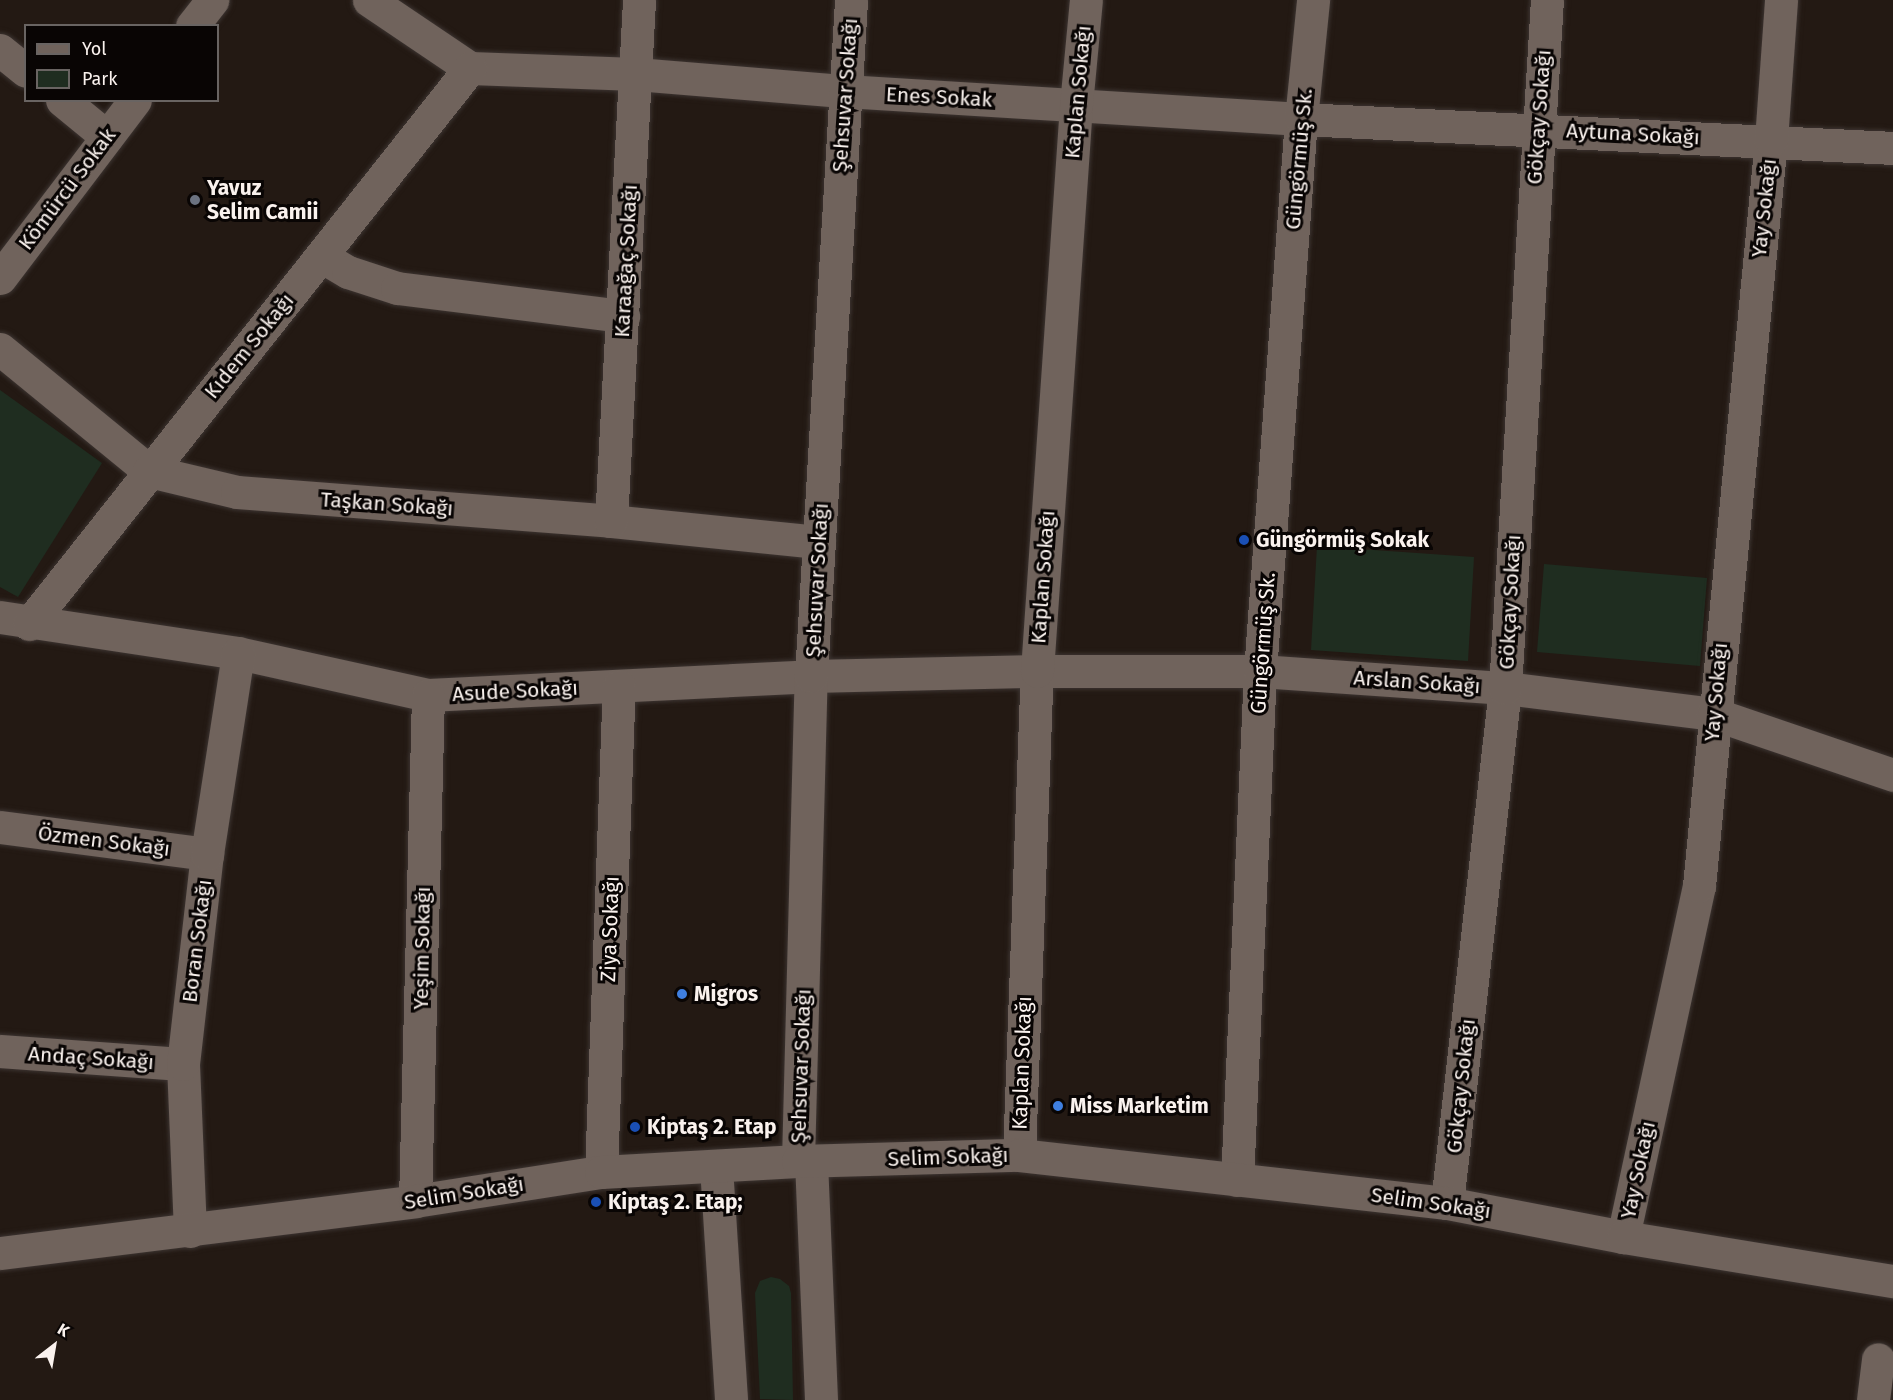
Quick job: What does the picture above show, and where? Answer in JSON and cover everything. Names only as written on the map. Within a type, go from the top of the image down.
[{"type":"street","points":[[194,24],[212,0]]},
{"type":"street","points":[[369,0],[470,68]]},
{"type":"street","name":"Karaağaç Sokağı","points":[[611,521],[639,0]]},
{"type":"street","name":"Şehsuvar Sokağı","points":[[821,1400],[805,1161],[811,676],[851,0]]},
{"type":"street","name":"Kaplan Sokağı","points":[[1019,1155],[1037,671],[1076,105],[1086,0]]},
{"type":"street","name":"Güngörmüş Sk.","points":[[1237,1180],[1260,671],[1301,119],[1313,0]]},
{"type":"street","name":"Gökçay Sokağı","points":[[1448,1203],[1505,688],[1547,0]]},
{"type":"street","name":"Yay Sokağı","points":[[1623,1237],[1699,886],[1771,140],[1781,0]]},
{"type":"street","points":[[0,50],[24,69]]},
{"type":"street","name":"Enes Sokak","points":[[470,68],[636,74],[845,91],[1301,119]]},
{"type":"street","name":"Kıdem Sokağı","points":[[15,621],[148,471],[470,68]]},
{"type":"street","points":[[64,102],[107,137]]},
{"type":"street","name":"Kömürcü Sokak","points":[[0,278],[133,102]]},
{"type":"street","name":"Aytuna Sokağı","points":[[1301,119],[1771,140],[1893,148]]},
{"type":"street","points":[[321,256],[348,272],[397,288],[623,316]]},
{"type":"street","name":"Taşkan Sokağı","points":[[0,349],[148,471],[237,492],[611,521],[819,542]]},
{"type":"street","name":"Asude Sokağı","points":[[15,621],[238,652],[428,695],[811,676],[1037,671]]},
{"type":"street","name":"Boran Sokağı","points":[[190,1231],[183,1064],[207,854],[238,652]]},
{"type":"street","name":"Arslan Sokağı","points":[[1037,671],[1260,671],[1505,688],[1714,714],[1893,776]]},
{"type":"street","name":"Ziya Sokağı","points":[[601,1172],[619,686]]},
{"type":"street","name":"Yeşim Sokağı","points":[[415,1201],[428,695]]},
{"type":"street","name":"Özmen Sokağı","points":[[0,827],[207,854]]},
{"type":"street","name":"Andaç Sokağı","points":[[0,1051],[183,1064]]},
{"type":"street","name":"Selim Sokağı","points":[[0,1253],[415,1201],[601,1172],[805,1161],[1019,1155],[1448,1203],[1623,1237],[1893,1281]]},
{"type":"street","points":[[716,1167],[731,1400]]},
{"type":"street","points":[[1873,1400],[1878,1359]]},
{"type":"green space","points":[[0,390],[102,463],[18,597],[0,587]]},
{"type":"green space","points":[[1317,546],[1474,557],[1468,661],[1311,650]]},
{"type":"green space","points":[[1544,564],[1707,578],[1700,666],[1537,652]]},
{"type":"green space","points":[[771,1277],[780,1279],[789,1286],[791,1293],[793,1400],[760,1399],[755,1293],[760,1281]]},
{"type":"place","name":"Yavuz Selim Camii","points":[[195,200]]},
{"type":"place","name":"Güngörmüş Sokak","points":[[1244,540]]},
{"type":"place","name":"Migros","points":[[682,994]]},
{"type":"place","name":"Miss Marketim","points":[[1058,1106]]},
{"type":"place","name":"Kiptaş 2. Etap","points":[[635,1127]]},
{"type":"place","name":"Kiptaş 2. Etap;","points":[[596,1202]]}]
